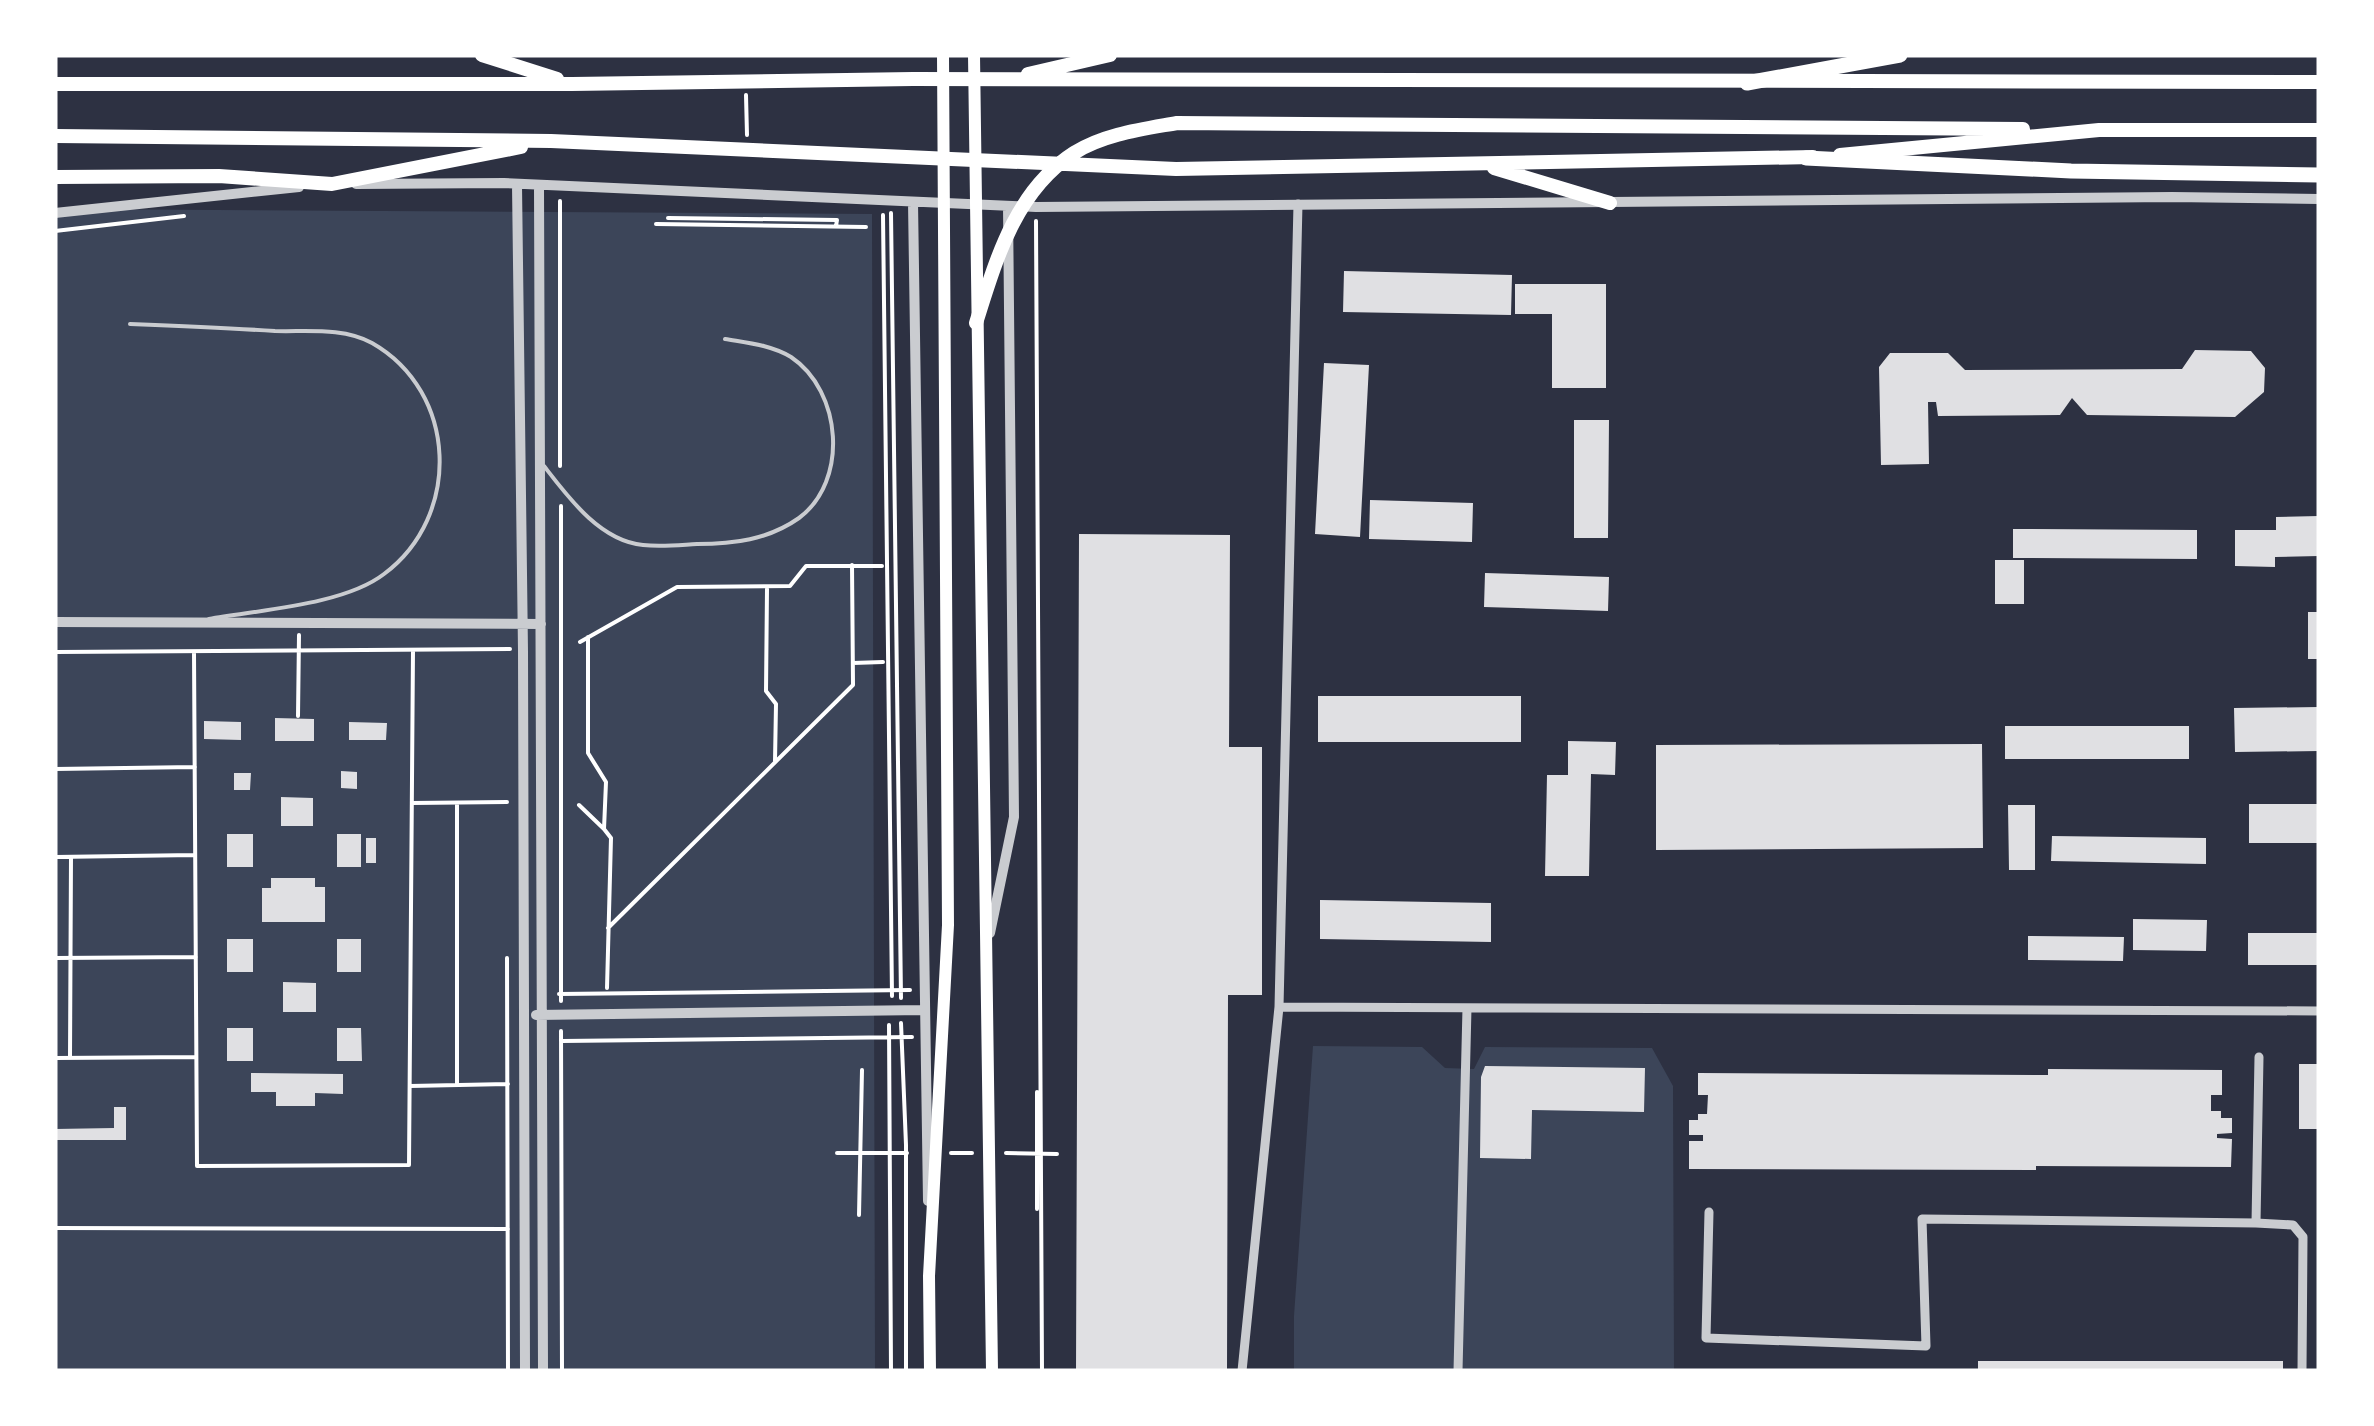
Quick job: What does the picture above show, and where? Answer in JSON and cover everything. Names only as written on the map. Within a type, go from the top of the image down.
[{"type":"highway","points":[[482,55],[572,84]]},
{"type":"highway","points":[[1003,80],[1110,55]]},
{"type":"highway","points":[[1747,82],[1900,55]]},
{"type":"highway","points":[[55,84],[1003,80],[2319,82]]},
{"type":"highway","points":[[976,323],[1002,240],[1038,184],[1075,152],[1122,134],[1177,123],[2319,130]]},
{"type":"highway","points":[[1806,158],[2100,130]]},
{"type":"highway","points":[[55,136],[551,141],[1176,169],[1806,158],[2319,176]]},
{"type":"highway","points":[[55,177],[219,176],[332,184],[551,141]]},
{"type":"highway","points":[[1478,164],[1610,203]]},
{"type":"main road","points":[[930,1371],[929,1276],[948,925],[943,55]]},
{"type":"main road","points":[[974,55],[992,1371]]},
{"type":"street","points":[[55,214],[332,184],[517,185],[1036,207],[2319,199]]},
{"type":"street","points":[[517,185],[525,1371]]},
{"type":"street","points":[[540,186],[543,1371]]},
{"type":"street","points":[[914,202],[929,1276]]},
{"type":"street","points":[[1242,1371],[1279,1007],[1298,204]]},
{"type":"street","points":[[986,954],[1014,817],[1008,206]]},
{"type":"street","points":[[55,622],[541,624]]},
{"type":"street","points":[[1279,1007],[2319,1011]]},
{"type":"street","points":[[1458,1371],[1467,1008]]},
{"type":"street","points":[[524,1015],[925,1010]]},
{"type":"street","points":[[2256,1224],[2259,1057]]},
{"type":"street","points":[[1709,1212],[1706,1338],[1926,1346],[1922,1219],[2293,1225],[2304,1236],[2302,1371]]},
{"type":"lane","points":[[130,324],[334,332],[370,342],[401,364],[435,417],[438,434],[441,452],[435,498],[420,537],[384,575],[332,598],[182,623]]},
{"type":"lane","points":[[540,462],[595,523],[619,538],[641,545],[746,542],[801,516],[820,495],[830,470],[834,441],[830,410],[813,379],[793,358],[764,345],[725,339]]},
{"type":"path","points":[[560,188],[562,1371]]},
{"type":"path","points":[[883,201],[893,990],[888,1010],[891,1371]]},
{"type":"path","points":[[1036,207],[1042,1371]]},
{"type":"path","points":[[892,213],[901,1006]]},
{"type":"path","points":[[668,218],[837,220],[836,226]]},
{"type":"path","points":[[656,224],[866,227]]},
{"type":"path","points":[[608,928],[852,684],[852,565]]},
{"type":"path","points":[[580,642],[678,588],[790,586],[806,566],[882,566]]},
{"type":"path","points":[[767,587],[766,691],[776,704],[776,762]]},
{"type":"path","points":[[298,716],[299,624]]},
{"type":"path","points":[[588,637],[588,753],[606,782],[604,829]]},
{"type":"path","points":[[194,652],[197,1166],[409,1165],[413,650]]},
{"type":"path","points":[[55,652],[523,651]]},
{"type":"path","points":[[540,651],[561,651]]},
{"type":"path","points":[[852,663],[883,662]]},
{"type":"path","points":[[55,769],[194,767]]},
{"type":"path","points":[[412,803],[508,802]]},
{"type":"path","points":[[457,803],[458,1085]]},
{"type":"path","points":[[579,805],[611,838],[607,988]]},
{"type":"path","points":[[55,857],[195,855]]},
{"type":"path","points":[[70,857],[70,1058]]},
{"type":"path","points":[[55,958],[196,957]]},
{"type":"path","points":[[542,994],[924,989]]},
{"type":"path","points":[[901,1022],[906,1145],[906,1371]]},
{"type":"path","points":[[562,1042],[926,1037]]},
{"type":"path","points":[[889,1054],[891,1371]]},
{"type":"path","points":[[55,1058],[196,1057]]},
{"type":"path","points":[[881,1070],[889,1069]]},
{"type":"path","points":[[859,1215],[862,1070]]},
{"type":"path","points":[[410,1086],[508,1084]]},
{"type":"path","points":[[1037,1092],[1037,1210]]},
{"type":"path","points":[[882,1214],[890,1214]]},
{"type":"path","points":[[55,1228],[508,1229]]},
{"type":"shaded area","points":[[55,209],[872,214],[875,1371],[55,1371]]},
{"type":"shaded area","points":[[1313,1046],[1422,1047],[1445,1068],[1474,1069],[1485,1047],[1652,1048],[1673,1086],[1674,1371],[1294,1371],[1294,1316]]},
{"type":"building","points":[[1344,271],[1512,275],[1511,315],[1343,312]]},
{"type":"building","points":[[1515,284],[1606,284],[1606,388],[1552,388],[1552,314],[1515,314]]},
{"type":"building","points":[[2195,350],[2251,351],[2265,368],[2264,392],[2235,417],[2087,415],[2072,398],[2060,415],[1938,416],[1936,402],[1928,402],[1929,464],[1881,465],[1879,367],[1890,353],[1948,353],[1965,370],[2182,369]]},
{"type":"building","points":[[1324,363],[1369,365],[1360,537],[1315,534]]},
{"type":"building","points":[[1574,420],[1609,420],[1608,538],[1574,538]]},
{"type":"building","points":[[1370,500],[1473,503],[1472,542],[1369,539]]},
{"type":"building","points":[[2319,516],[2319,556],[2275,557],[2275,567],[2235,566],[2235,530],[2276,530],[2276,517]]},
{"type":"building","points":[[2013,529],[2197,530],[2197,559],[2013,558]]},
{"type":"building","points":[[1079,534],[1230,535],[1229,747],[1262,747],[1262,995],[1228,995],[1227,1371],[1076,1371]]},
{"type":"building","points":[[1995,560],[2024,560],[2024,604],[1995,604]]},
{"type":"building","points":[[1485,573],[1609,577],[1608,611],[1484,607]]},
{"type":"building","points":[[2308,612],[2319,612],[2319,659],[2308,659]]},
{"type":"building","points":[[1318,696],[1521,696],[1521,742],[1318,742]]},
{"type":"building","points":[[2319,707],[2319,751],[2235,752],[2234,708]]},
{"type":"building","points":[[275,718],[314,719],[314,741],[275,741]]},
{"type":"building","points":[[204,721],[241,722],[241,740],[204,739]]},
{"type":"building","points":[[349,722],[387,723],[386,740],[349,740]]},
{"type":"building","points":[[2005,726],[2189,726],[2189,759],[2005,759]]},
{"type":"building","points":[[1568,741],[1616,742],[1615,775],[1591,774],[1589,876],[1545,876],[1547,775],[1568,775]]},
{"type":"building","points":[[1982,744],[1983,848],[1656,850],[1656,745]]},
{"type":"building","points":[[341,771],[357,772],[357,789],[341,788]]},
{"type":"building","points":[[234,773],[251,773],[250,790],[234,790]]},
{"type":"building","points":[[281,797],[313,798],[313,826],[281,826]]},
{"type":"building","points":[[2249,804],[2319,804],[2319,843],[2249,843]]},
{"type":"building","points":[[2008,805],[2035,805],[2035,870],[2009,870]]},
{"type":"building","points":[[227,834],[253,834],[253,867],[227,867]]},
{"type":"building","points":[[337,834],[361,834],[361,867],[337,867]]},
{"type":"building","points":[[2052,836],[2206,838],[2206,864],[2051,861]]},
{"type":"building","points":[[366,838],[376,838],[376,863],[366,863]]},
{"type":"building","points":[[271,878],[315,878],[315,887],[325,887],[325,922],[262,922],[262,888],[271,888]]},
{"type":"building","points":[[1320,900],[1491,903],[1491,942],[1320,939]]},
{"type":"building","points":[[2133,919],[2207,920],[2206,951],[2133,950]]},
{"type":"building","points":[[2248,933],[2319,933],[2319,965],[2248,965]]},
{"type":"building","points":[[2028,936],[2124,937],[2123,961],[2028,960]]},
{"type":"building","points":[[227,939],[253,939],[253,972],[227,972]]},
{"type":"building","points":[[337,939],[361,939],[361,972],[337,972]]},
{"type":"building","points":[[283,982],[316,983],[316,1012],[283,1012]]},
{"type":"building","points":[[227,1028],[253,1028],[253,1061],[227,1061]]},
{"type":"building","points":[[337,1028],[361,1028],[362,1061],[337,1061]]},
{"type":"building","points":[[2299,1064],[2319,1064],[2319,1129],[2299,1129]]},
{"type":"building","points":[[1485,1066],[1645,1068],[1644,1112],[1532,1110],[1531,1159],[1480,1158],[1481,1077]]},
{"type":"building","points":[[2048,1069],[2222,1070],[2222,1095],[2211,1095],[2211,1111],[2221,1111],[2221,1118],[2232,1118],[2232,1133],[2217,1134],[2217,1138],[2232,1139],[2231,1167],[1689,1169],[1689,1141],[1703,1141],[1703,1135],[1689,1135],[1689,1120],[1707,1114],[1708,1095],[1698,1095],[1698,1073],[2048,1075]]},
{"type":"building","points":[[251,1073],[343,1074],[343,1094],[315,1093],[315,1106],[276,1106],[276,1092],[251,1092]]},
{"type":"building","points":[[114,1107],[126,1107],[126,1140],[55,1140],[55,1129],[114,1128]]},
{"type":"building","points":[[1978,1361],[2283,1361],[2283,1371],[1978,1371]]}]
